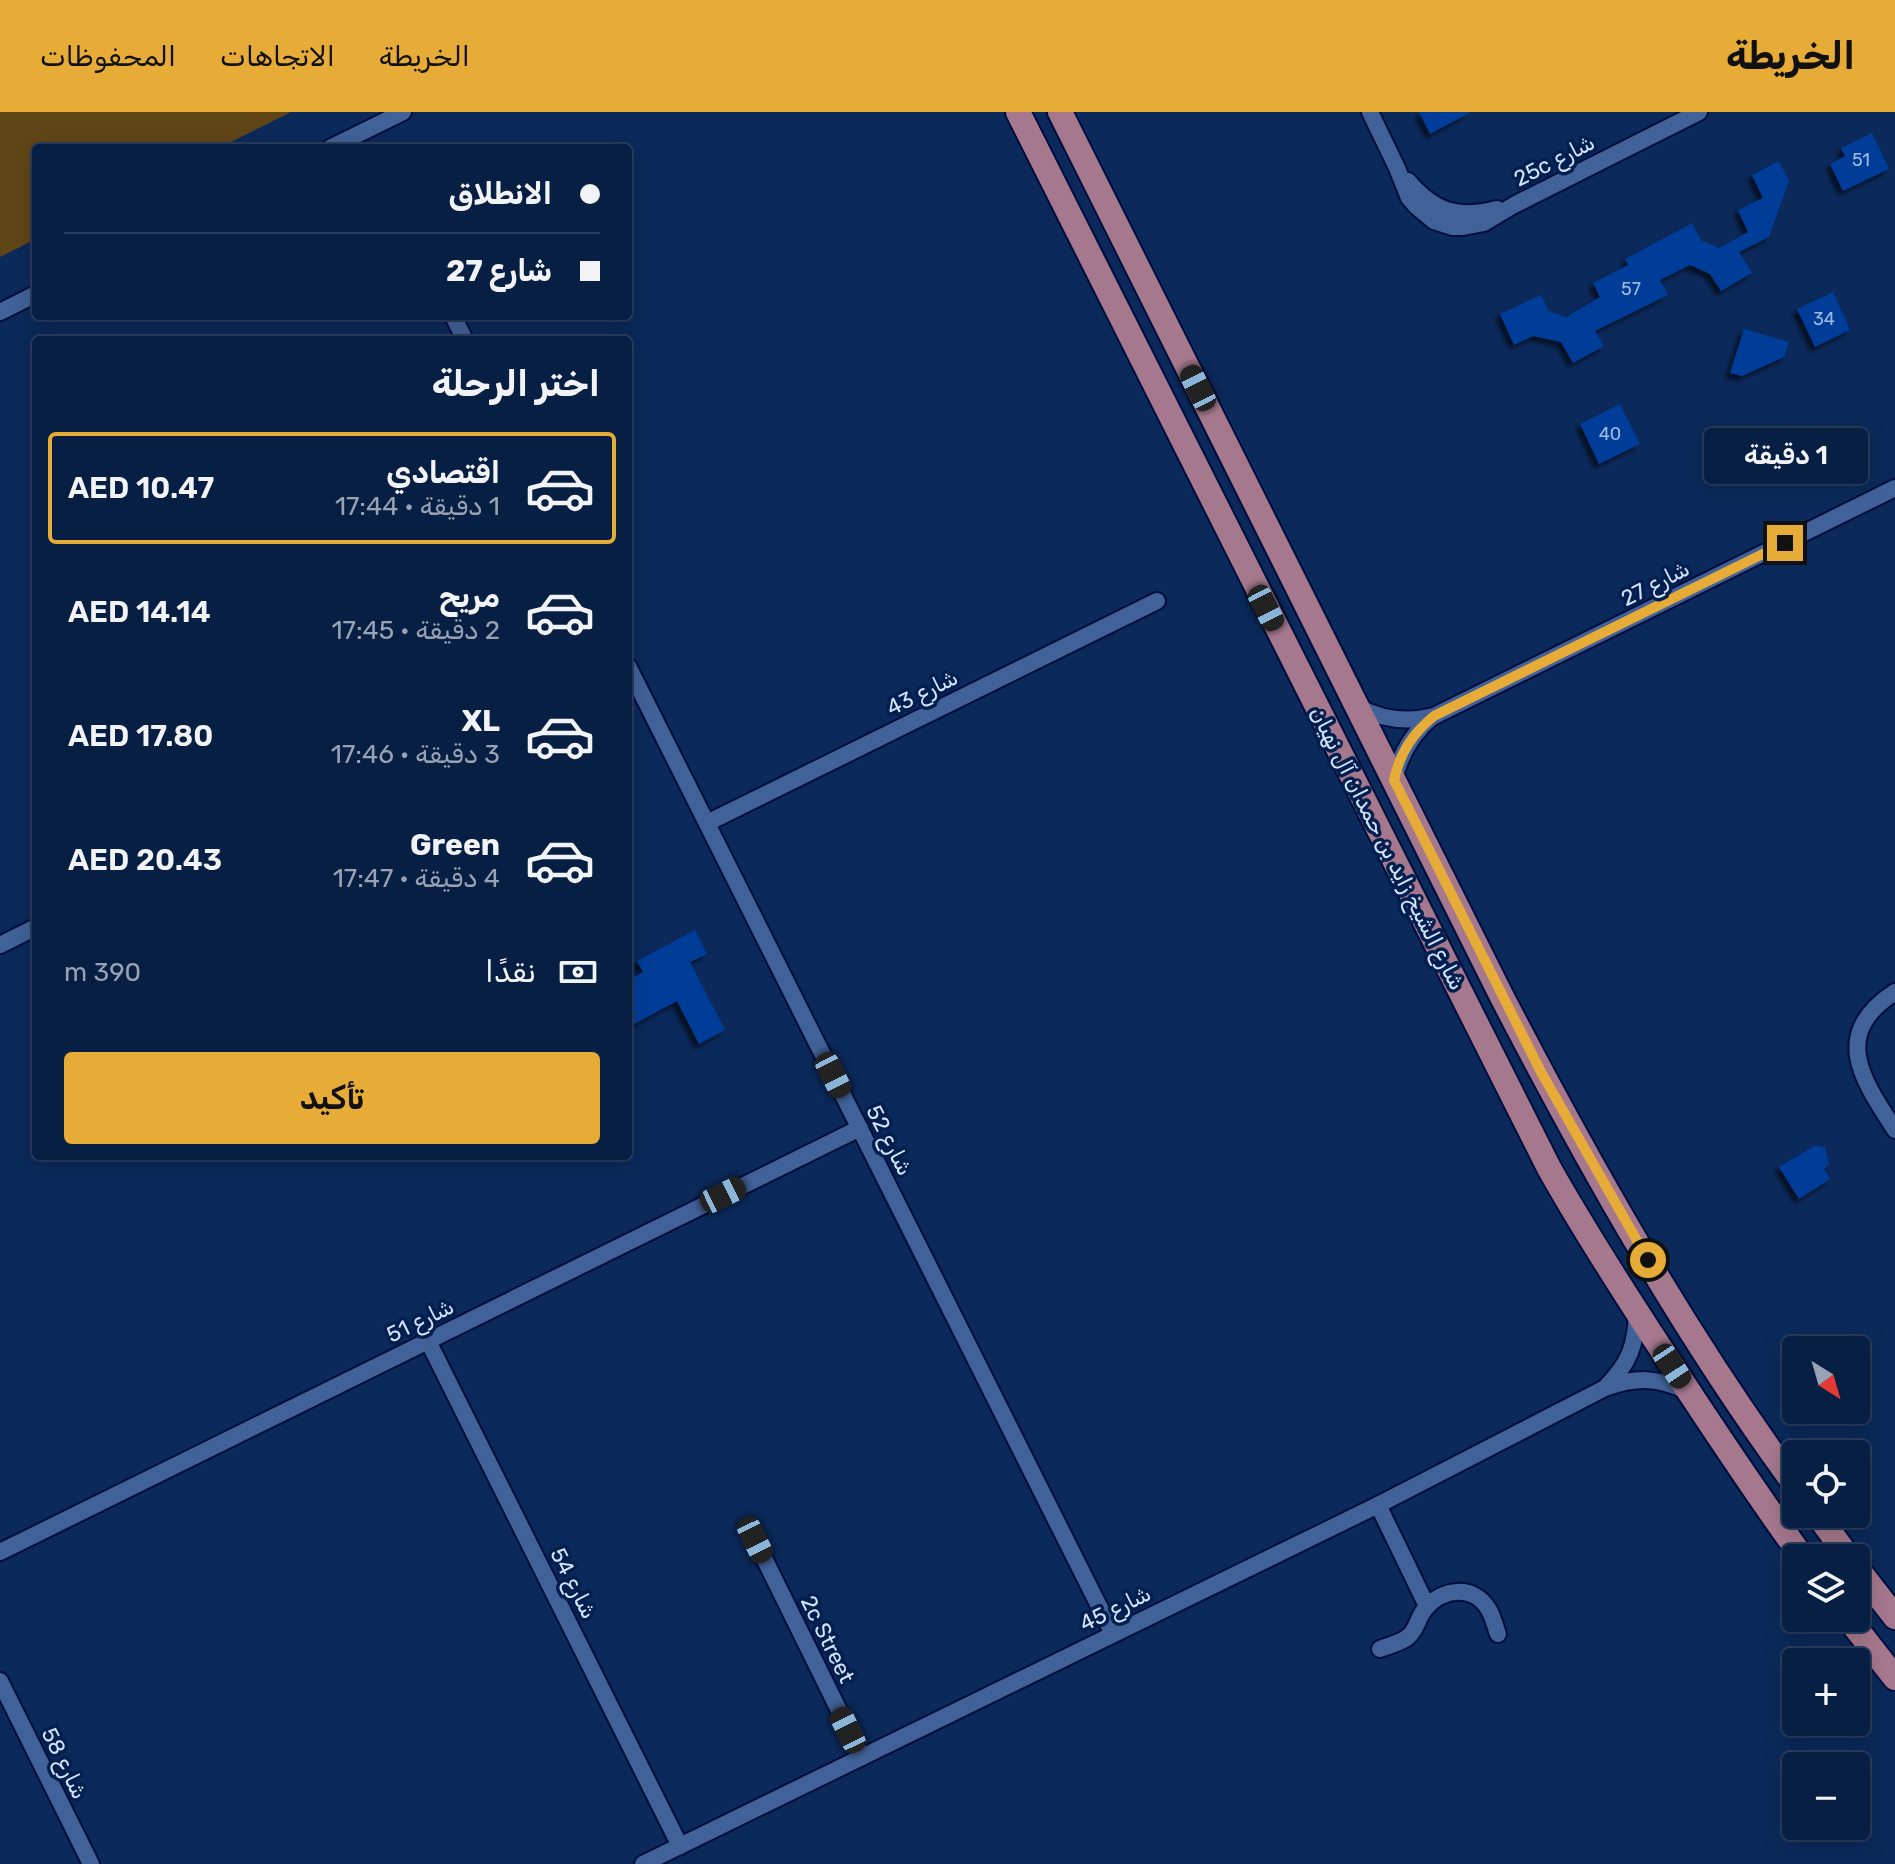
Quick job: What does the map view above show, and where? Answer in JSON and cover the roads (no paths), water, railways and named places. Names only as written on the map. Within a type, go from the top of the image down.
[{"type":"main road","name":"شارع الشيخ زايد بن حمدان آل نهيان","points":[[1018,112],[1521,1113],[1577,1218],[1689,1392],[1793,1544]]},
{"type":"main road","name":"شارع الشيخ زايد بن حمدان آل نهيان","points":[[1060,112],[1501,995],[1592,1164],[1676,1309],[1782,1465]]},
{"type":"main road","points":[[1495,1058],[1524,1093],[1567,1166],[1580,1169],[1592,1164]]},
{"type":"main road","points":[[1577,1218],[1585,1210],[1602,1212],[1640,1269],[1676,1309]]},
{"type":"main road","points":[[1870,1585],[1895,1617]]},
{"type":"main road","points":[[1859,1632],[1895,1678]]},
{"type":"street","points":[[365,140],[403,112]]},
{"type":"street","name":"25c شارع","points":[[1370,112],[1409,198],[1423,214],[1438,215],[1451,212],[1473,214],[1514,205],[1699,112]]},
{"type":"street","points":[[0,312],[32,296]]},
{"type":"street","name":"شارع 27","points":[[1358,707],[1395,720],[1421,720],[1434,716],[1895,488]]},
{"type":"street","name":"شارع 43","points":[[707,823],[1157,601]]},
{"type":"street","name":"شارع 52","points":[[632,674],[1113,1634]]},
{"type":"street","name":"شارع 27","points":[[1394,780],[1407,744],[1434,716]]},
{"type":"street","points":[[0,945],[32,929]]},
{"type":"street","points":[[1895,992],[1875,1008],[1859,1030],[1858,1055],[1868,1088],[1895,1130]]},
{"type":"street","name":"شارع 51","points":[[0,1552],[860,1128]]},
{"type":"street","name":"شارع 45","points":[[1605,1388],[1631,1354],[1637,1334],[1637,1312]]},
{"type":"street","name":"شارع 54","points":[[428,1341],[680,1846]]},
{"type":"street","name":"شارع 45","points":[[643,1864],[1378,1505],[1605,1388],[1626,1381],[1648,1379],[1670,1383],[1689,1392]]},
{"type":"street","points":[[1378,1505],[1427,1606]]},
{"type":"street","name":"2c Street","points":[[755,1540],[862,1757]]},
{"type":"street","points":[[1380,1649],[1410,1636],[1427,1606],[1446,1592],[1470,1593],[1480,1599],[1488,1608],[1498,1634]]},
{"type":"street","name":"شارع 58","points":[[0,1681],[91,1864]]}]
